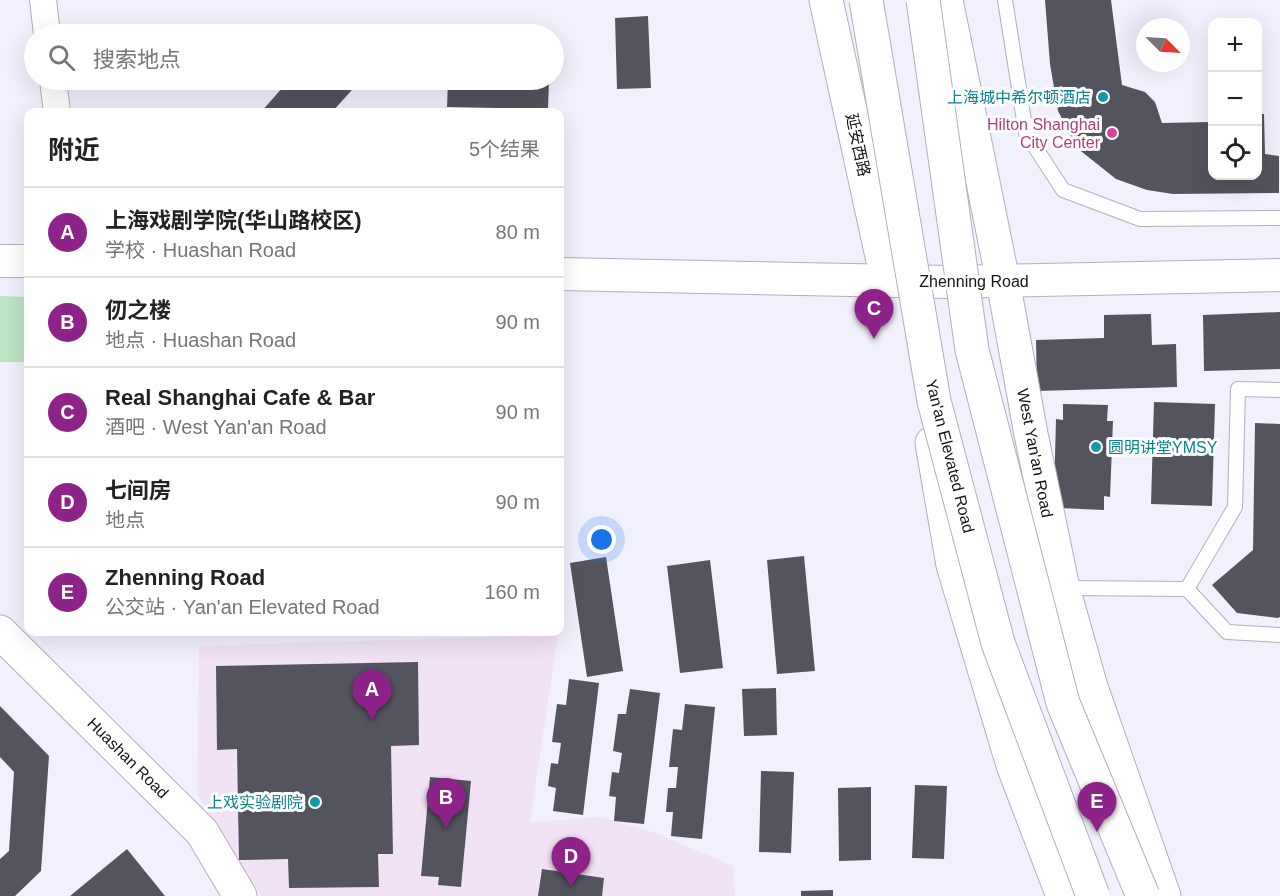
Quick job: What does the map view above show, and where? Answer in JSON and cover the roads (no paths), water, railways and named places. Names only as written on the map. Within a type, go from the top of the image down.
[{"type":"main road","name":"延安西路","points":[[826,0],[883,261],[905,281]]},
{"type":"main road","points":[[864,0],[905,281],[953,565],[1013,765],[1063,896]]},
{"type":"main road","name":"Yan'an Elevated Road","points":[[864,0],[934,401],[998,643],[1093,896]]},
{"type":"main road","points":[[923,0],[972,350],[1063,703],[1143,896]]},
{"type":"main road","name":"West Yan'an Road","points":[[946,0],[1063,588],[1091,687],[1164,896]]},
{"type":"main road","name":"Huashan Road","points":[[0,632],[202,832],[240,896]]},
{"type":"street","points":[[43,0],[46,24]]},
{"type":"street","points":[[54,90],[56,108]]},
{"type":"street","points":[[0,261],[24,261]]},
{"type":"street","name":"Zhenning Road","points":[[564,274],[905,281],[1280,275]]},
{"type":"lane","points":[[1005,0],[1026,133],[1063,190],[1140,219],[1280,218]]},
{"type":"lane","points":[[1187,589],[1235,507],[1238,389],[1280,390]]},
{"type":"lane","points":[[1063,588],[1187,589],[1227,632],[1280,635]]},
{"type":"place","name":"上海城中希尔顿酒店","points":[[1103,97]]},
{"type":"place","name":"Hilton Shanghai City Center","points":[[1112,133]]},
{"type":"place","name":"Real Shanghai Cafe & Bar","points":[[874,339]]},
{"type":"place","name":"圆明讲堂YMSY","points":[[1096,447]]},
{"type":"place","name":"上海戏剧学院(华山路校区)","points":[[372,720]]},
{"type":"place","name":"上戏实验剧院","points":[[315,802]]},
{"type":"place","name":"仞之楼","points":[[446,828]]},
{"type":"place","name":"Zhenning Road","points":[[1097,832]]},
{"type":"place","name":"七间房","points":[[571,887]]}]
